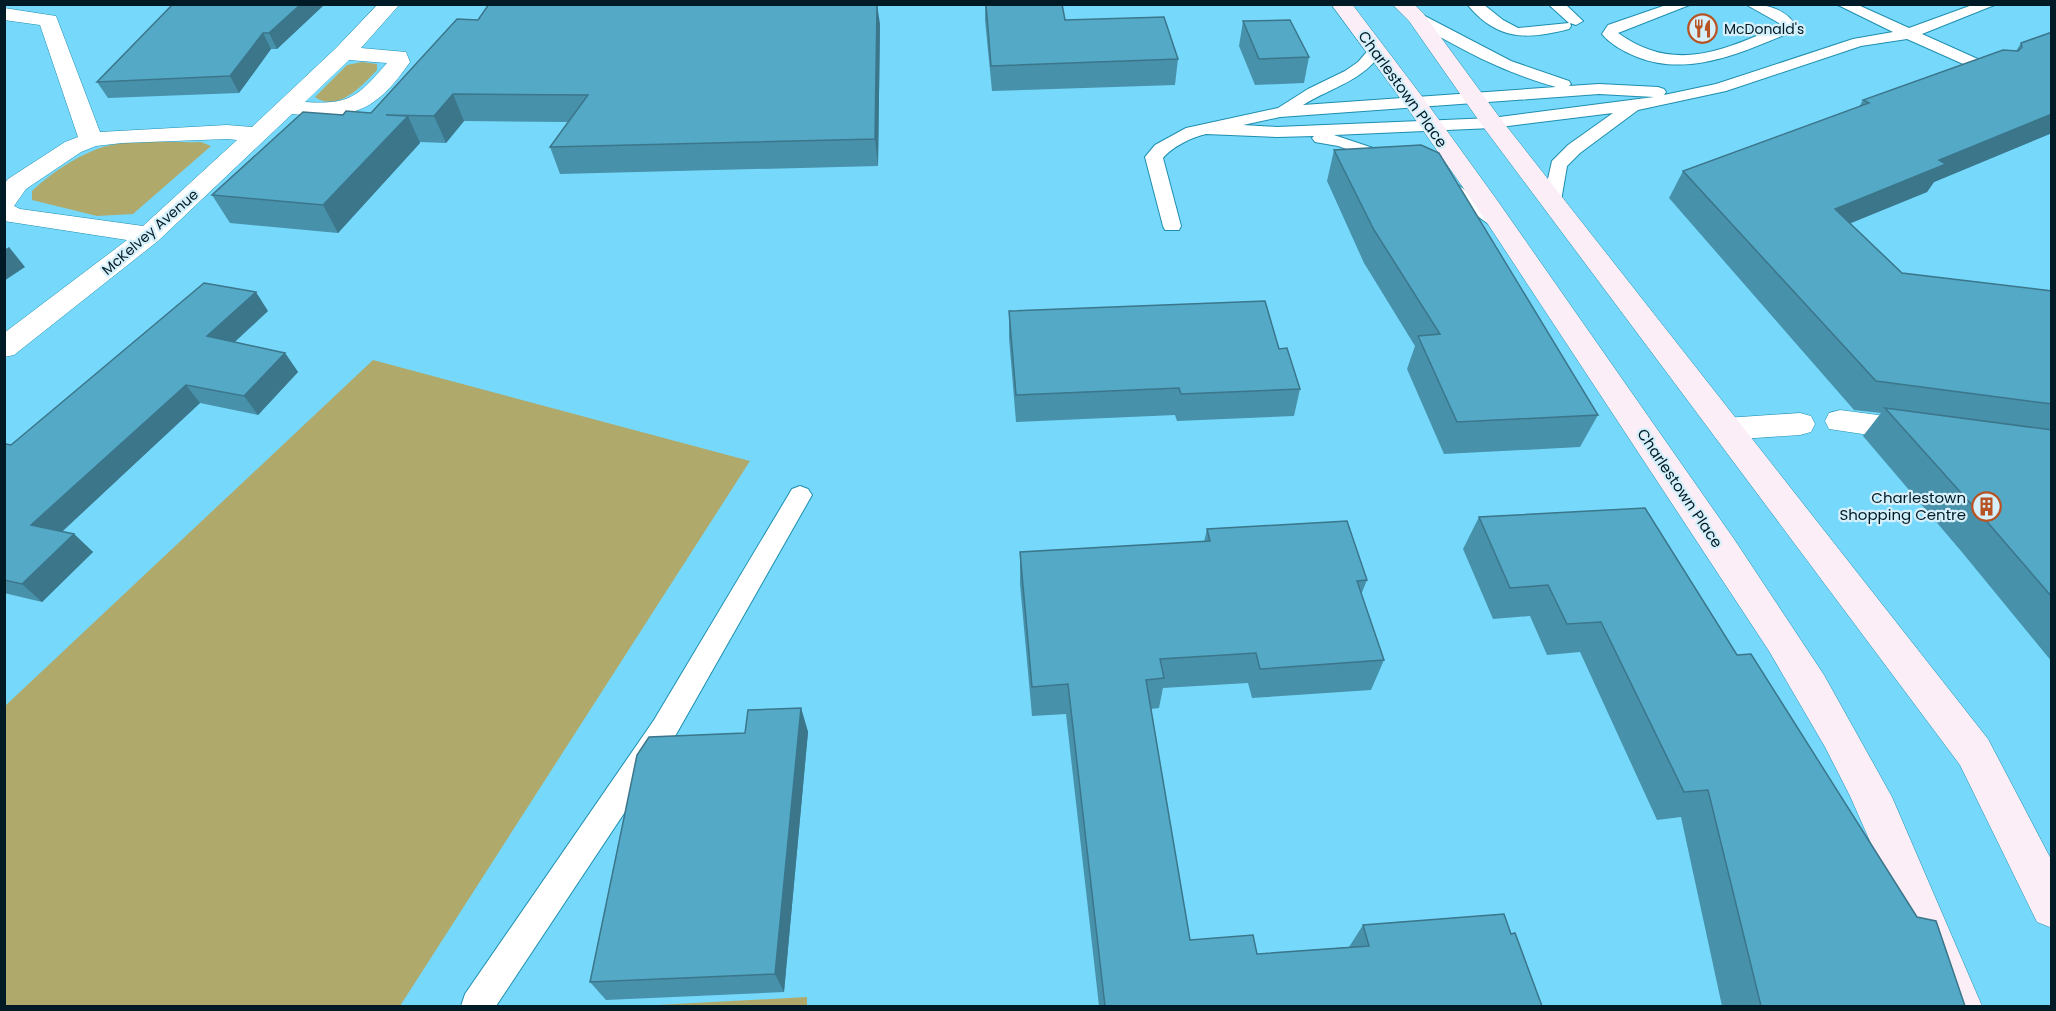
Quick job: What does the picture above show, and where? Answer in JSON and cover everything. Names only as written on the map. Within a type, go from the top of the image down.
[{"type":"street","name":"McKelvey Avenue","points":[[4,348],[149,235],[344,53],[390,4]]},
{"type":"street","name":"Charlestown Place","points":[[1341,4],[1501,224],[1779,633],[1867,789],[1886,828],[1959,1006]]},
{"type":"street","points":[[1409,11],[1492,123],[1974,752],[2048,896]]},
{"type":"street","points":[[4,14],[49,20],[91,140]]},
{"type":"street","points":[[287,107],[340,109],[353,106],[362,100],[399,62],[398,57],[390,55],[344,53]]},
{"type":"street","points":[[4,202],[17,184],[74,147],[91,140],[122,136],[227,132],[258,134]]},
{"type":"street","points":[[4,211],[14,216],[149,235]]},
{"type":"street","points":[[1840,421],[1946,435]]},
{"type":"street","points":[[1726,429],[1800,424]]},
{"type":"lane","points":[[1474,4],[1508,31],[1521,34],[1570,23],[1555,4]]},
{"type":"lane","points":[[1685,4],[1613,28],[1610,34],[1623,45],[1643,56],[1690,61],[1733,50],[1789,28],[1785,20],[1752,4]]},
{"type":"lane","points":[[1843,4],[1994,72]]},
{"type":"lane","points":[[1206,129],[1293,132],[1431,127],[1492,123],[1633,106],[1720,88],[1858,42],[1908,34],[1990,4]]},
{"type":"lane","points":[[1409,11],[1504,66],[1528,75],[1599,89]]},
{"type":"lane","points":[[1280,112],[1316,91],[1350,78],[1366,65],[1376,50]]},
{"type":"lane","points":[[1172,226],[1154,157],[1161,148],[1177,139],[1206,129],[1280,112],[1414,102],[1599,89],[1687,94]]},
{"type":"lane","points":[[1552,201],[1558,165],[1574,148],[1633,106]]},
{"type":"lane","points":[[1293,132],[1342,142],[1407,166]]},
{"type":"lane","points":[[1429,175],[1501,224]]},
{"type":"lane","points":[[477,1006],[664,729],[800,495]]},
{"type":"shaded area","points":[[362,62],[377,64],[377,70],[349,95],[332,102],[315,97],[347,65]]},
{"type":"shaded area","points":[[138,142],[201,142],[211,146],[133,214],[97,216],[32,200],[32,191],[48,178],[65,165],[94,150]]},
{"type":"shaded area","points":[[373,360],[750,461],[400,1006],[5,1006],[5,706]]},
{"type":"shaded area","points":[[807,997],[807,1006],[638,1006]]},
{"type":"building","points":[[173,4],[301,4],[269,33],[263,33],[230,76],[97,82]]},
{"type":"building","points":[[489,4],[877,4],[875,139],[550,147],[588,95],[453,94],[434,116],[386,115],[408,116],[323,205],[212,195],[303,112],[343,115],[346,111],[371,113],[457,19],[478,20]]},
{"type":"building","points":[[986,4],[1062,4],[1065,20],[1164,17],[1178,59],[991,66]]},
{"type":"building","points":[[1290,20],[1309,57],[1259,59],[1243,21]]},
{"type":"building","points":[[2052,32],[2052,114],[1939,160],[1946,164],[1835,209],[1902,273],[2052,291],[2052,404],[1876,381],[1683,171],[1869,103],[1863,100],[2003,50],[2018,51],[2022,47],[2021,43]]},
{"type":"building","points":[[1421,145],[1439,153],[1598,415],[1457,422],[1418,336],[1440,334],[1374,230],[1334,150]]},
{"type":"building","points":[[204,283],[256,292],[207,336],[285,353],[244,396],[186,385],[31,525],[74,534],[22,584],[4,580],[4,445],[11,445]]},
{"type":"building","points":[[1265,301],[1279,349],[1287,348],[1300,389],[1181,394],[1179,388],[1016,395],[1009,311]]},
{"type":"building","points":[[1885,408],[2052,430],[2052,597],[1989,524]]},
{"type":"building","points":[[1645,508],[1737,655],[1751,654],[1917,917],[1936,921],[1965,1006],[1761,1006],[1708,790],[1684,792],[1601,622],[1567,624],[1548,585],[1510,588],[1479,517]]},
{"type":"building","points":[[1347,521],[1367,580],[1357,581],[1384,660],[1260,669],[1256,653],[1160,659],[1164,678],[1146,680],[1190,940],[1253,935],[1257,954],[1369,946],[1363,925],[1504,914],[1511,934],[1515,933],[1542,1006],[1105,1006],[1068,684],[1032,687],[1020,552],[1210,541],[1207,529]]},
{"type":"building","points":[[801,708],[775,974],[590,982],[637,755],[649,737],[745,733],[748,710]]},
{"type":"place","name":"McDonald's","points":[[1703,29]]},
{"type":"place","name":"Charlestown Shopping Centre","points":[[1987,506]]}]
